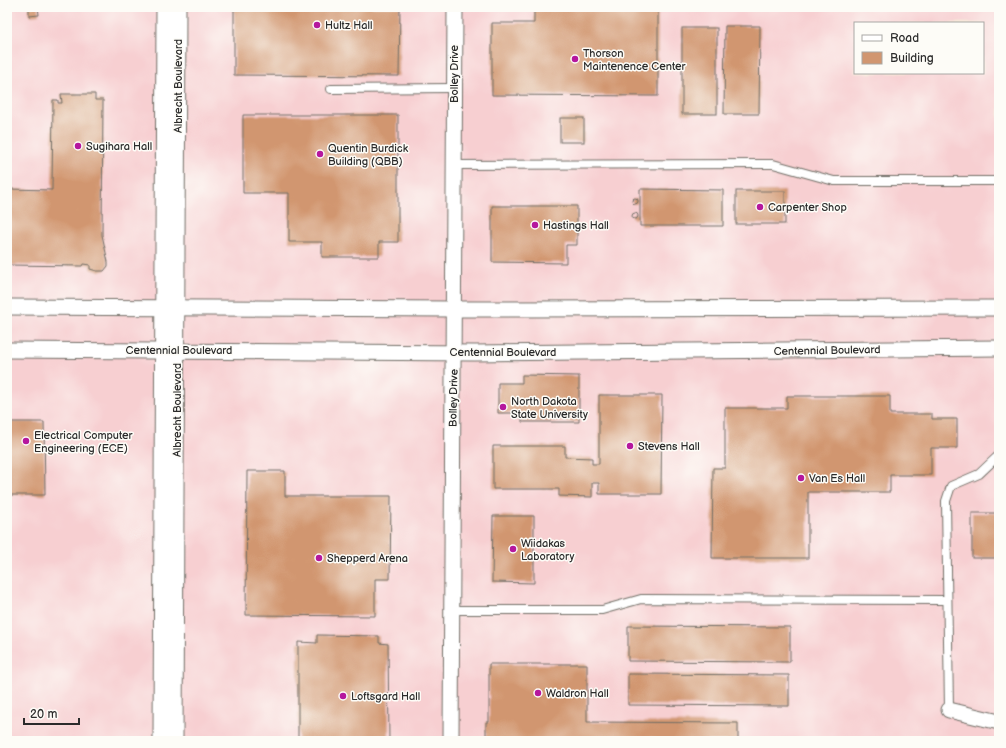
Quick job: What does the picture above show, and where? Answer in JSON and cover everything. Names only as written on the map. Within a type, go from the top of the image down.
[{"type":"street","name":"Albrecht Boulevard","points":[[164,7],[162,308],[170,351],[175,741]]},
{"type":"street","name":"Albrecht Boulevard","points":[[161,741],[170,351],[177,309],[178,7]]},
{"type":"street","name":"Bolley Drive","points":[[451,741],[455,7]]},
{"type":"street","points":[[7,307],[177,309],[999,308]]},
{"type":"street","name":"Centennial Boulevard","points":[[7,350],[454,352],[999,348]]},
{"type":"street","points":[[949,710],[999,722]]},
{"type":"lane","points":[[331,89],[454,88]]},
{"type":"lane","points":[[454,164],[773,164],[834,181],[999,181]]},
{"type":"lane","points":[[949,710],[946,501],[951,486],[979,474],[999,455]]},
{"type":"lane","points":[[451,610],[602,610],[641,599],[947,600]]},
{"type":"shaded area","name":"North Dakota State University","points":[[7,7],[999,7],[999,741],[7,741]]},
{"type":"building","points":[[29,7],[38,7],[39,15],[29,16]]},
{"type":"building","name":"Hultz Hall","points":[[234,7],[400,7],[399,76],[234,75]]},
{"type":"building","name":"Thorson Maintenence Center","points":[[534,7],[658,7],[658,96],[492,95],[492,23],[534,23]]},
{"type":"building","points":[[725,26],[760,26],[759,114],[724,114]]},
{"type":"building","points":[[682,28],[717,28],[717,114],[682,114]]},
{"type":"building","name":"Sugihara Hall","points":[[61,94],[95,94],[95,100],[103,100],[102,235],[108,262],[108,266],[104,271],[90,269],[90,265],[83,264],[82,266],[7,265],[7,189],[52,190],[53,100],[58,100],[58,103],[62,103]]},
{"type":"building","name":"Quentin Burdick Building (QBB)","points":[[243,115],[398,115],[398,242],[379,242],[379,257],[322,257],[322,242],[289,242],[289,193],[243,193]]},
{"type":"building","points":[[560,118],[584,118],[584,142],[560,142]]},
{"type":"building","points":[[640,189],[723,190],[723,226],[640,226]]},
{"type":"building","name":"Carpenter Shop","points":[[736,191],[785,191],[785,224],[736,224]]},
{"type":"building","points":[[635,198],[638,201],[635,204],[632,201]]},
{"type":"building","name":"Hastings Hall","points":[[492,206],[577,206],[577,245],[566,245],[566,263],[492,262]]},
{"type":"building","points":[[635,213],[638,216],[635,219],[632,216]]},
{"type":"building","points":[[522,375],[579,376],[579,422],[522,422],[522,413],[498,413],[498,383],[522,383]]},
{"type":"building","name":"Stevens Hall","points":[[599,395],[662,395],[661,494],[599,494],[599,483],[592,483],[592,497],[559,496],[559,489],[493,489],[493,446],[565,446],[565,457],[592,458],[592,464],[599,464]]},
{"type":"building","name":"Van Es Hall","points":[[787,396],[890,396],[890,414],[932,414],[932,419],[957,419],[957,448],[931,448],[931,475],[890,475],[890,492],[808,492],[808,558],[712,558],[713,468],[725,468],[725,408],[787,408]]},
{"type":"building","name":"Electrical Computer Engineering (ECE)","points":[[7,422],[44,422],[45,495],[7,495]]},
{"type":"building","name":"Shepperd Arena","points":[[247,471],[285,471],[285,496],[391,496],[390,579],[375,579],[375,616],[246,615]]},
{"type":"building","points":[[972,513],[999,513],[999,558],[972,558]]},
{"type":"building","name":"Wiidakas Laboratory","points":[[493,516],[534,516],[534,583],[492,582]]},
{"type":"building","points":[[628,626],[790,627],[790,662],[628,661]]},
{"type":"building","name":"Loftsgard Hall","points":[[317,635],[379,636],[379,643],[388,644],[389,741],[298,741],[298,642],[317,643]]},
{"type":"building","points":[[489,664],[587,664],[587,722],[738,723],[738,741],[486,741],[486,722],[489,722]]},
{"type":"building","points":[[628,674],[789,675],[789,706],[628,705]]},
{"type":"place","name":"Hultz Hall","points":[[317,25]]},
{"type":"place","name":"Thorson Maintenence Center","points":[[575,59]]},
{"type":"place","name":"Sugihara Hall","points":[[78,146]]},
{"type":"place","name":"Quentin Burdick Building (QBB)","points":[[320,154]]},
{"type":"place","name":"Carpenter Shop","points":[[760,207]]},
{"type":"place","name":"Hastings Hall","points":[[535,225]]},
{"type":"place","name":"North Dakota State University","points":[[503,407]]},
{"type":"place","name":"Electrical Computer Engineering (ECE)","points":[[26,441]]},
{"type":"place","name":"Stevens Hall","points":[[630,446]]},
{"type":"place","name":"Van Es Hall","points":[[801,478]]},
{"type":"place","name":"Wiidakas Laboratory","points":[[513,549]]},
{"type":"place","name":"Shepperd Arena","points":[[319,558]]},
{"type":"place","name":"Waldron Hall","points":[[538,693]]},
{"type":"place","name":"Loftsgard Hall","points":[[343,696]]}]
